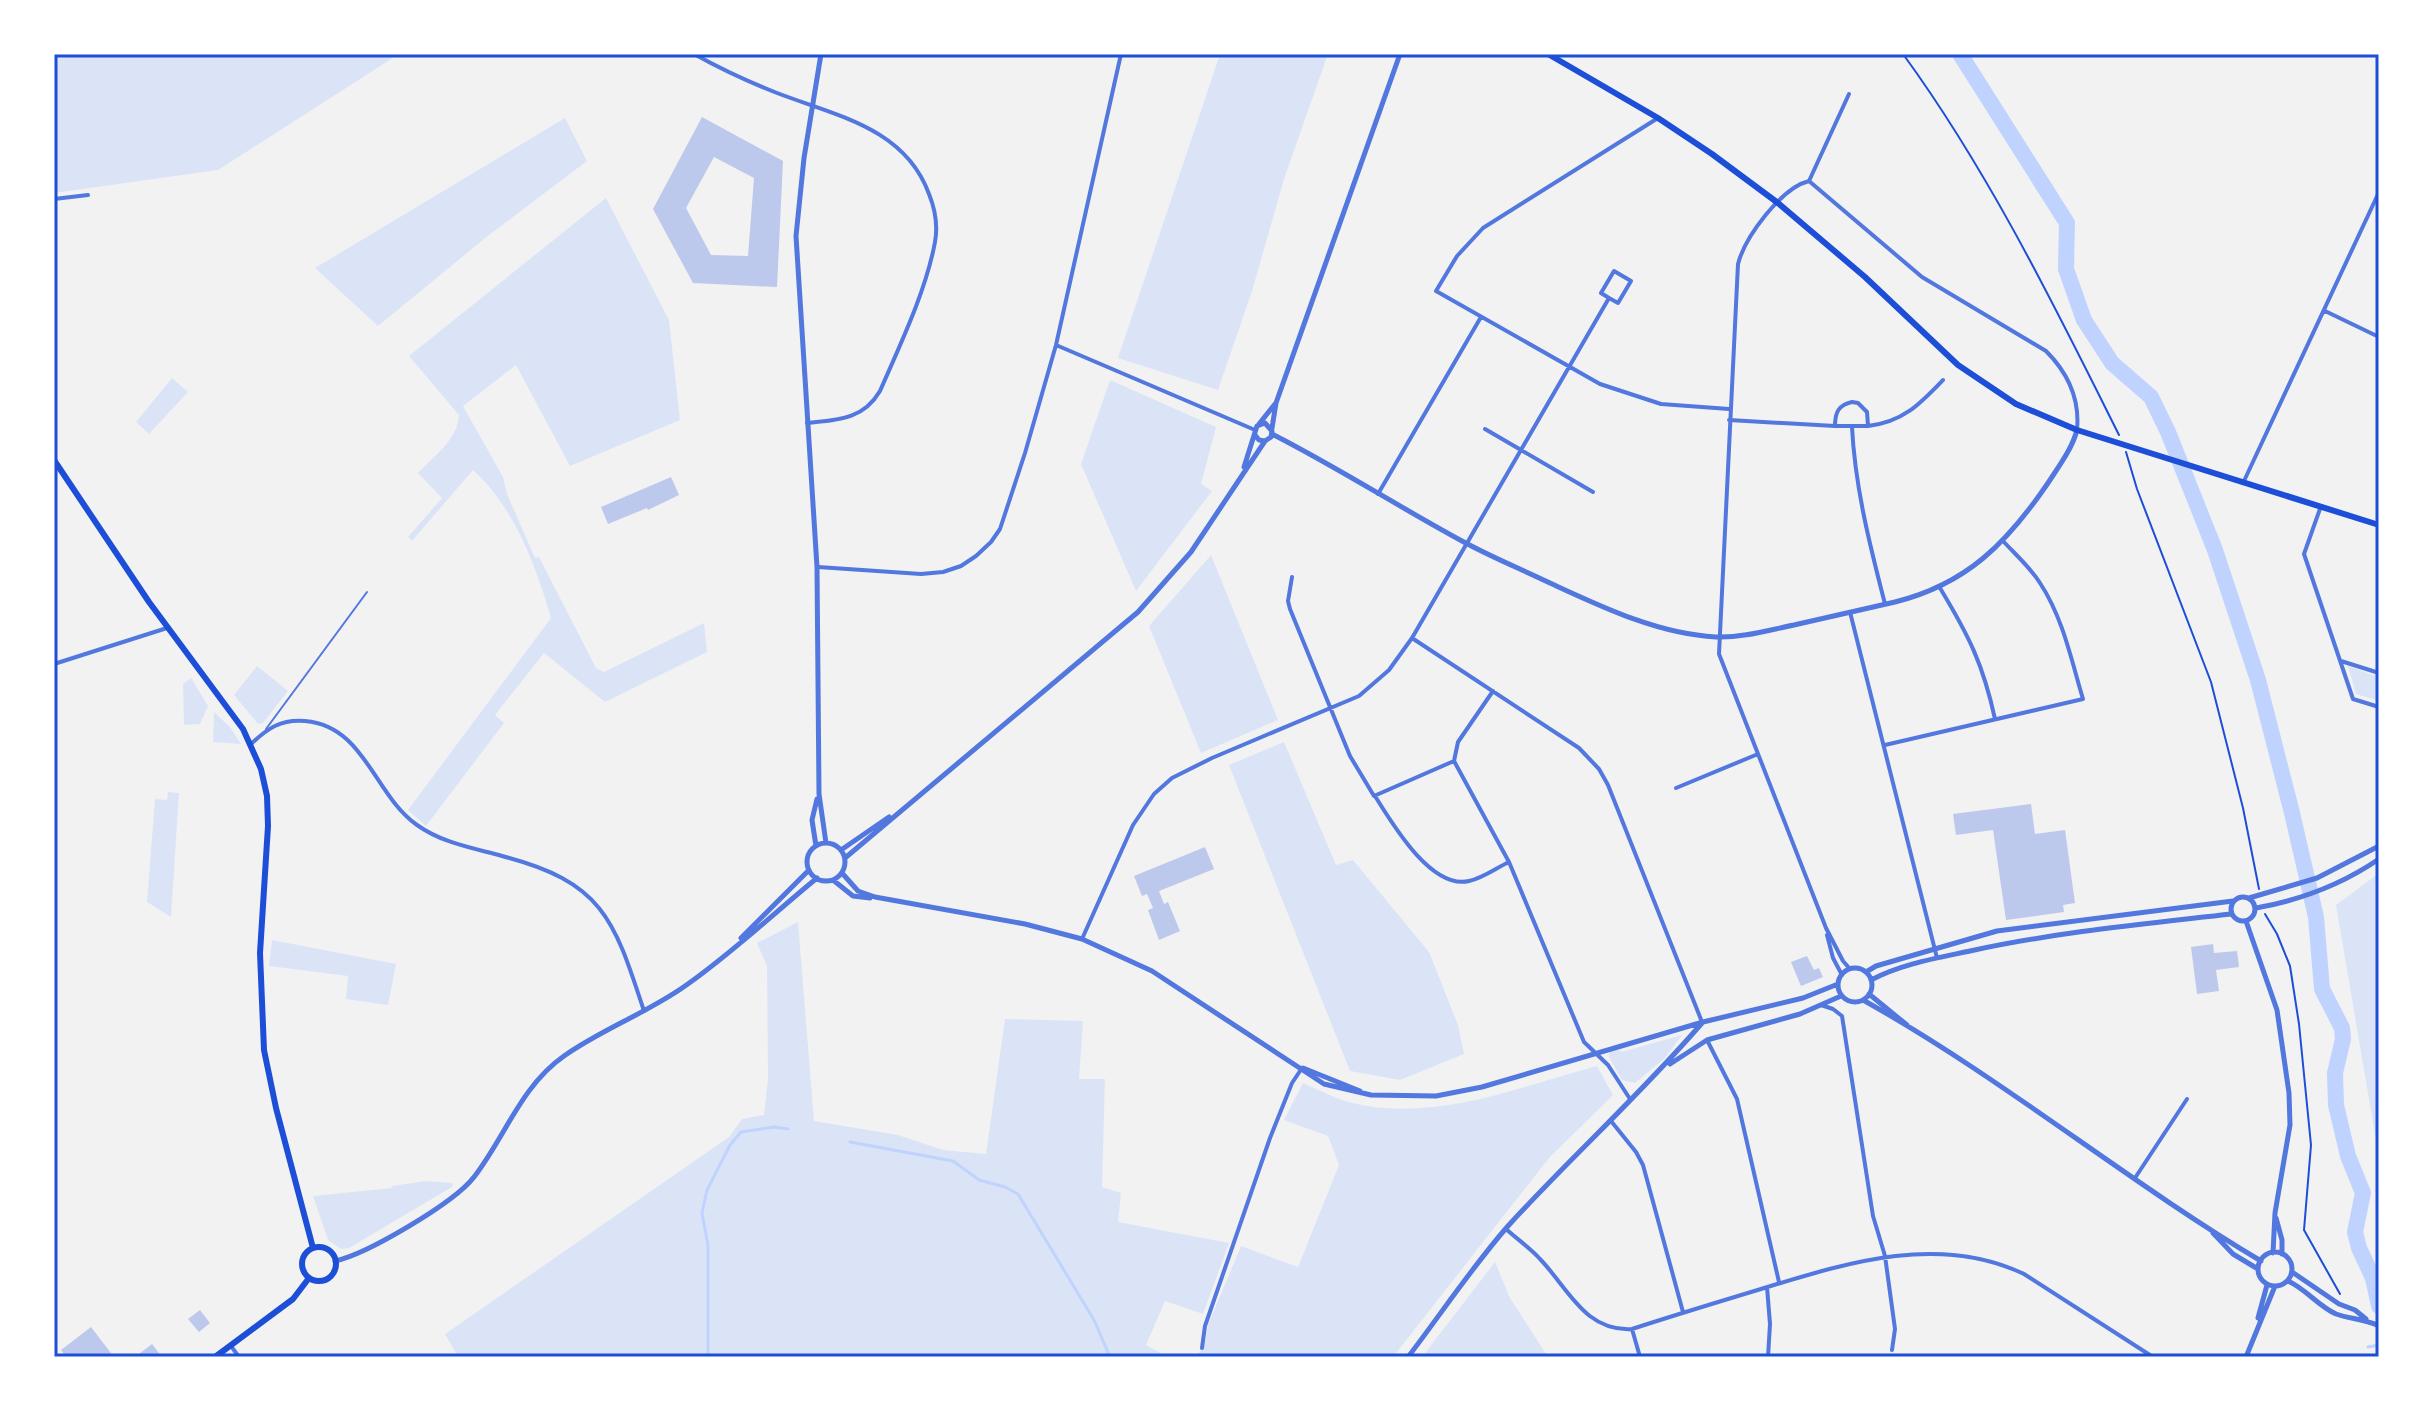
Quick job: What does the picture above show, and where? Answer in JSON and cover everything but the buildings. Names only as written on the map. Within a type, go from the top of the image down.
[{"type":"main road","points":[[1548,54],[1658,118],[1778,203],[1865,277],[1967,372],[2016,404],[2077,430],[2379,525]]},
{"type":"main road","points":[[54,460],[167,628],[228,708],[251,744],[264,782],[268,812],[260,953],[264,1050],[313,1248]]},
{"type":"main road","points":[[313,1248],[328,1250],[335,1261],[335,1269],[328,1278],[320,1281],[309,1278],[302,1262],[313,1248]]},
{"type":"main road","points":[[215,1357],[293,1299],[309,1278]]},
{"type":"street","points":[[694,54],[762,87],[882,134],[913,161],[933,206],[936,239],[924,279],[875,401],[857,415],[845,419],[807,423]]},
{"type":"street","points":[[821,54],[804,158],[796,236],[817,567],[819,794],[826,843]]},
{"type":"street","points":[[817,567],[921,574],[943,572],[961,566],[984,549],[1000,529],[1056,345],[1121,54]]},
{"type":"street","points":[[1241,476],[1256,430],[1276,403],[1283,386],[1400,54]]},
{"type":"street","points":[[1849,94],[1809,181],[1792,188],[1753,231],[1738,264],[1719,654],[1826,928],[1850,969]]},
{"type":"street","points":[[1658,118],[1483,228],[1457,256],[1436,291],[1600,384],[1661,404],[1730,409]]},
{"type":"street","points":[[1256,430],[1265,423],[1272,431],[1465,543],[1629,617],[1694,634],[1719,637],[1758,633],[1940,588],[1985,558],[2003,541],[2057,470],[2077,430],[2075,396],[2059,364],[2046,351],[1922,277],[1809,181]]},
{"type":"street","points":[[2244,481],[2379,192]]},
{"type":"street","points":[[54,199],[88,195]]},
{"type":"street","points":[[1614,271],[1631,281],[1618,303],[1609,298],[1601,293],[1614,271]]},
{"type":"street","points":[[1082,939],[1133,825],[1154,794],[1172,778],[1359,696],[1396,662],[1609,298]]},
{"type":"street","points":[[2325,311],[2379,337]]},
{"type":"street","points":[[1378,494],[1481,317]]},
{"type":"street","points":[[1056,345],[1256,430]]},
{"type":"street","points":[[1729,420],[1852,427],[1888,424],[1914,408],[1943,380]]},
{"type":"street","points":[[1835,426],[1840,407],[1852,402],[1864,407],[1868,426]]},
{"type":"street","points":[[833,880],[842,873],[845,858],[1138,612],[1191,552],[1272,431],[1276,403]]},
{"type":"street","points":[[1852,427],[1853,458],[1862,507],[1885,604]]},
{"type":"street","points":[[1485,429],[1593,492]]},
{"type":"street","points":[[1256,430],[1259,440],[1265,441]]},
{"type":"street","points":[[2321,506],[2304,554],[2353,699],[2379,707]]},
{"type":"street","points":[[1885,745],[2083,699],[2064,633],[2051,602],[2039,581],[2003,541]]},
{"type":"street","points":[[1292,577],[1288,601],[1290,609],[1330,710],[1350,756],[1396,829],[1430,869],[1446,878],[1468,881],[1509,862]]},
{"type":"street","points":[[1940,588],[1971,641],[1986,678],[1995,719]]},
{"type":"street","points":[[1850,612],[1937,958]]},
{"type":"street","points":[[54,664],[167,628]]},
{"type":"street","points":[[1412,638],[1579,748],[1599,769],[1619,811],[1703,1022]]},
{"type":"street","points":[[2341,661],[2379,673]]},
{"type":"street","points":[[1493,691],[1458,742],[1454,761],[1509,862],[1584,1042],[1608,1065],[1630,1099]]},
{"type":"street","points":[[251,744],[275,724],[309,721],[326,726],[355,747],[402,812],[426,831],[454,843],[551,871],[577,887],[595,902],[611,922],[623,946],[644,1011]]},
{"type":"street","points":[[1676,788],[1758,754]]},
{"type":"street","points":[[1374,796],[1454,761]]},
{"type":"street","points":[[816,846],[812,820],[819,794]]},
{"type":"street","points":[[841,850],[906,805]]},
{"type":"street","points":[[845,858],[841,850],[826,843],[816,846],[807,858],[809,870],[817,878],[833,880],[853,896],[875,897],[1025,924],[1082,939],[1152,971],[1324,1084],[1371,1095],[1436,1096],[1482,1087],[1703,1022],[1803,998],[1838,984]]},
{"type":"street","points":[[2258,1269],[2233,1254],[2209,1230],[1908,1026],[1863,1000],[1849,1001],[1841,996],[1838,984],[1842,975],[1850,969],[1866,972],[1876,966],[1997,931],[2233,901],[2240,896],[2249,898],[2317,878],[2379,846]]},
{"type":"street","points":[[2256,908],[2292,901],[2323,890],[2379,859]]},
{"type":"street","points":[[726,953],[809,870]]},
{"type":"street","points":[[842,873],[858,891],[875,897]]},
{"type":"street","points":[[335,1261],[364,1251],[459,1193],[473,1179],[529,1089],[545,1072],[564,1056],[685,986],[817,878]]},
{"type":"street","points":[[2249,898],[2256,908]]},
{"type":"street","points":[[2231,914],[2233,901]]},
{"type":"street","points":[[2231,914],[2236,919],[2246,921],[2256,908]]},
{"type":"street","points":[[1871,980],[1891,970],[1937,958],[2041,936],[2231,914]]},
{"type":"street","points":[[2246,921],[2277,1010],[2289,1093],[2290,1125],[2275,1213],[2273,1253]]},
{"type":"street","points":[[1826,928],[1829,947],[1842,975]]},
{"type":"street","points":[[1863,1000],[1869,994],[1871,980],[1866,972]]},
{"type":"street","points":[[1869,994],[1908,1026]]},
{"type":"street","points":[[1662,1069],[1707,1040],[1800,1014],[1841,996]]},
{"type":"street","points":[[1821,1005],[1842,1016],[1873,1216],[1885,1256],[1895,1329],[1892,1350]]},
{"type":"street","points":[[1408,1357],[1506,1229],[1609,1119],[1662,1069],[1703,1022]]},
{"type":"street","points":[[1707,1040],[1737,1099],[1779,1283]]},
{"type":"street","points":[[1202,1348],[1205,1326],[1270,1138],[1292,1083],[1302,1068]]},
{"type":"street","points":[[2134,1180],[2187,1099]]},
{"type":"street","points":[[1609,1119],[1643,1165],[1683,1313]]},
{"type":"street","points":[[2275,1213],[2282,1254]]},
{"type":"street","points":[[1506,1229],[1540,1258],[1583,1312],[1603,1325],[1632,1329],[1779,1283],[1885,1256],[1953,1254],[2004,1265],[2024,1274],[2153,1357]]},
{"type":"street","points":[[2209,1230],[2225,1236],[2261,1261]]},
{"type":"street","points":[[2273,1253],[2282,1254],[2291,1263],[2292,1272],[2288,1281],[2275,1286],[2267,1285],[2258,1269],[2261,1261],[2273,1253]]},
{"type":"street","points":[[2292,1272],[2339,1304],[2355,1310],[2366,1320]]},
{"type":"street","points":[[2288,1281],[2337,1314],[2379,1326]]},
{"type":"street","points":[[2257,1327],[2267,1285]]},
{"type":"street","points":[[2246,1357],[2275,1286]]},
{"type":"street","points":[[1767,1287],[1770,1324],[1768,1357]]},
{"type":"street","points":[[1632,1329],[1640,1357]]},
{"type":"street","points":[[231,1345],[239,1357]]},
{"type":"lane","points":[[265,730],[367,592]]},
{"type":"path","points":[[2253,856],[2260,894]]},
{"type":"path","points":[[2263,907],[2290,966],[2299,1024],[2311,1145],[2304,1230],[2340,1293],[2339,1304]]},
{"type":"shaded area","points":[[54,54],[399,54],[218,170],[54,193]]},
{"type":"shaded area","points":[[1220,54],[1328,54],[1284,179],[1252,291],[1218,390],[1118,358]]},
{"type":"shaded area","points":[[565,118],[587,161],[489,235],[378,326],[315,268]]},
{"type":"shaded area","points":[[606,198],[669,320],[680,420],[570,466],[516,365],[463,406],[503,477],[507,494],[535,558],[539,557],[596,668],[604,672],[704,623],[707,652],[605,702],[544,653],[495,715],[504,723],[426,826],[408,810],[551,618],[531,558],[512,519],[473,470],[412,541],[408,537],[442,498],[418,473],[450,440],[459,415],[409,356]]},
{"type":"shaded area","points":[[172,378],[188,392],[149,434],[136,422]]},
{"type":"shaded area","points":[[1110,380],[1216,427],[1201,484],[1212,491],[1136,591],[1081,464]]},
{"type":"shaded area","points":[[1211,555],[1278,720],[1201,753],[1149,626]]},
{"type":"shaded area","points":[[257,666],[288,691],[263,723],[258,724],[234,695]]},
{"type":"shaded area","points":[[2348,666],[2379,677],[2379,701],[2356,694]]},
{"type":"shaded area","points":[[191,678],[208,706],[200,724],[184,725],[183,684]]},
{"type":"shaded area","points":[[214,712],[230,727],[241,744],[213,742]]},
{"type":"shaded area","points":[[1284,742],[1336,865],[1353,860],[1429,952],[1458,1025],[1464,1054],[1400,1080],[1350,1071],[1229,765]]},
{"type":"shaded area","points":[[168,792],[179,793],[171,917],[147,902],[155,799],[167,800]]},
{"type":"shaded area","points":[[2379,873],[2379,1158],[2336,905]]},
{"type":"shaded area","points":[[798,922],[814,1121],[898,1135],[943,1150],[986,1154],[1005,1019],[1083,1021],[1079,1079],[1105,1079],[1102,1187],[1121,1193],[1118,1222],[1229,1243],[1203,1314],[1165,1301],[1146,1345],[1168,1357],[458,1357],[445,1334],[729,1137],[742,1119],[764,1115],[768,1080],[767,966],[757,943]]},
{"type":"shaded area","points":[[272,940],[396,964],[388,1005],[346,999],[348,976],[269,966]]},
{"type":"shaded area","points":[[1682,1035],[1665,1058],[1635,1083],[1622,1080],[1609,1057],[1610,1049],[1616,1048],[1622,1052]]},
{"type":"shaded area","points":[[1597,1066],[1613,1095],[1549,1158],[1393,1357],[1194,1357],[1204,1348],[1208,1325],[1241,1246],[1298,1267],[1339,1165],[1328,1136],[1284,1120],[1303,1083],[1349,1102],[1380,1108],[1411,1109],[1474,1100]]},
{"type":"shaded area","points":[[426,1181],[453,1183],[452,1187],[349,1248],[341,1249],[328,1240],[313,1196],[392,1188]]},
{"type":"shaded area","points":[[1495,1262],[1510,1298],[1548,1357],[1422,1357]]},
{"type":"waterway","points":[[1960,54],[2067,223],[2066,269],[2084,320],[2112,363],[2151,397],[2215,550],[2258,680],[2292,813],[2316,917],[2322,989],[2342,1028],[2343,1039],[2335,1073],[2336,1105],[2348,1156],[2363,1193],[2355,1232],[2373,1278],[2379,1306]]},
{"type":"waterway","points":[[708,1357],[708,1245],[702,1213],[707,1190],[730,1145],[741,1132],[774,1127],[788,1129]]},
{"type":"waterway","points":[[850,1142],[953,1161],[979,1180],[1018,1194],[1094,1320],[1110,1357]]},
{"type":"waterway","points":[[2368,1347],[2379,1345]]}]
